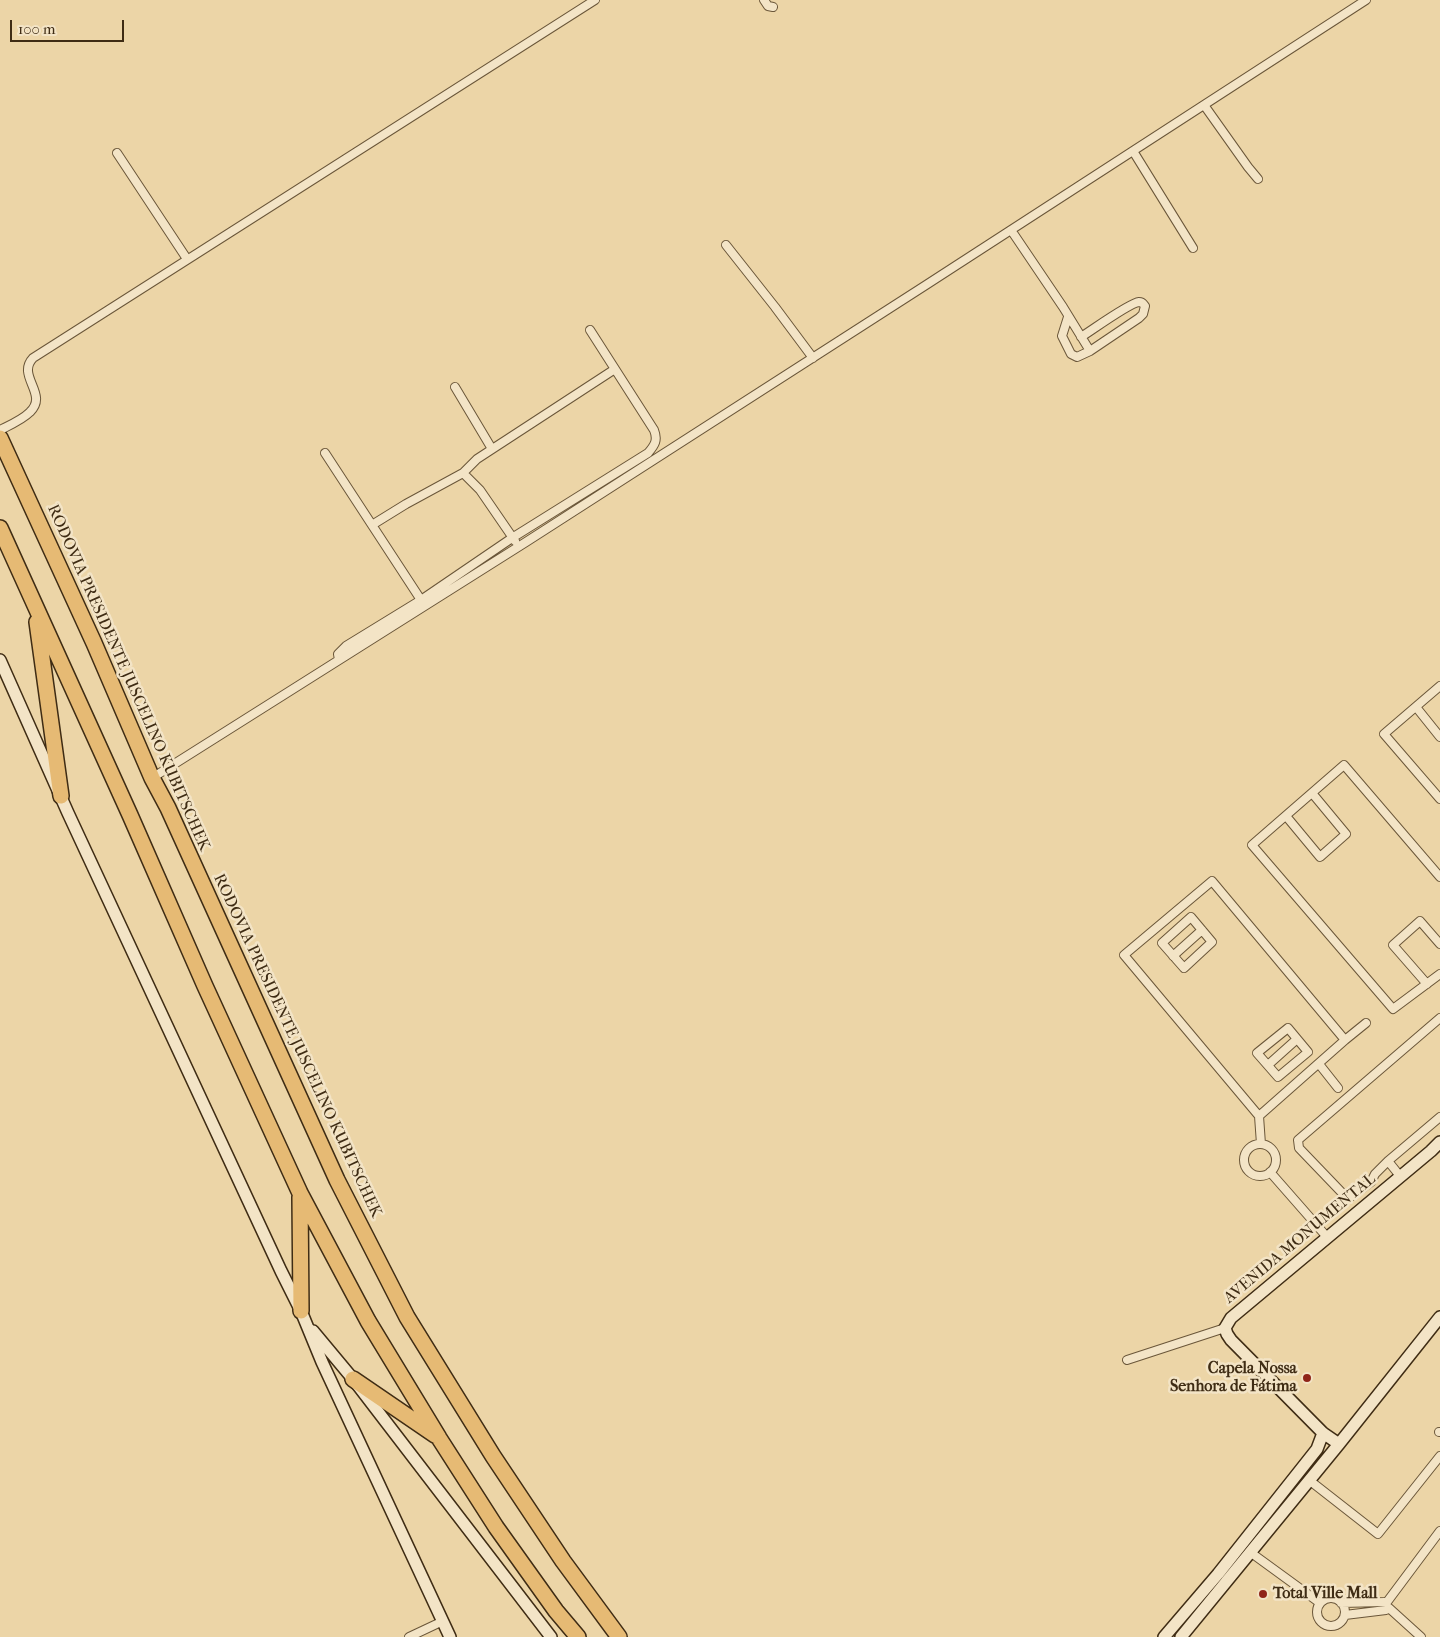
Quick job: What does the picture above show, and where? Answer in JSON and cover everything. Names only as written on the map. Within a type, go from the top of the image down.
[{"type":"highway","name":"RODOVIA PRESIDENTE JUSCELINO KUBITSCHEK","points":[[0,438],[94,643],[152,778],[168,808],[337,1180],[407,1317],[493,1456],[563,1561],[619,1637]]},
{"type":"highway","points":[[0,528],[300,1193],[368,1321],[439,1438],[496,1527],[556,1611],[578,1637]]},
{"type":"highway","points":[[34,605],[61,796]]},
{"type":"highway","points":[[300,1193],[304,1318]]},
{"type":"highway","points":[[353,1380],[439,1438]]},
{"type":"street","points":[[0,430],[24,418],[35,406],[36,397],[27,370],[28,363],[33,358],[595,0]]},
{"type":"street","points":[[764,0],[768,6],[773,7]]},
{"type":"street","points":[[152,778],[519,547],[1366,0]]},
{"type":"street","points":[[1204,105],[1258,179]]},
{"type":"street","points":[[1133,151],[1193,248]]},
{"type":"street","points":[[117,153],[187,259]]},
{"type":"street","points":[[1011,230],[1090,351]]},
{"type":"street","points":[[726,245],[813,358]]},
{"type":"street","points":[[1068,317],[1062,336],[1071,354],[1077,356],[1090,351],[1139,318],[1144,314],[1145,306],[1139,302],[1128,307],[1081,337]]},
{"type":"street","points":[[338,660],[338,654],[346,646],[421,600],[512,538],[605,481],[648,453],[654,447],[656,436],[654,430],[590,330]]},
{"type":"street","points":[[372,525],[463,473],[470,464],[615,369]]},
{"type":"street","points":[[455,388],[492,449]]},
{"type":"street","points":[[325,453],[421,600]]},
{"type":"street","points":[[463,473],[480,490],[519,547]]},
{"type":"street","points":[[0,660],[450,1637]]},
{"type":"street","points":[[1440,686],[1384,734],[1440,799]]},
{"type":"street","points":[[1416,707],[1440,737]]},
{"type":"street","points":[[1440,877],[1344,765],[1252,845],[1393,1009],[1440,974]]},
{"type":"street","points":[[1286,816],[1320,857],[1346,834],[1312,793]]},
{"type":"street","points":[[1261,1144],[1259,1116],[1124,954],[1212,881],[1345,1040]]},
{"type":"street","points":[[1191,917],[1202,930],[1212,942],[1184,968],[1162,943],[1191,917]]},
{"type":"street","points":[[1168,919],[1178,929]]},
{"type":"street","points":[[1427,984],[1393,945],[1420,921],[1440,944]]},
{"type":"street","points":[[1173,956],[1202,930]]},
{"type":"street","points":[[1440,1018],[1298,1140],[1298,1148],[1349,1198],[1371,1182],[1375,1174],[1388,1161],[1440,1116]]},
{"type":"street","points":[[1259,1116],[1366,1023]]},
{"type":"street","points":[[1288,1028],[1297,1039],[1308,1052],[1278,1077],[1257,1052],[1288,1028]]},
{"type":"street","points":[[1268,1065],[1297,1039]]},
{"type":"street","points":[[1319,1064],[1338,1088]]},
{"type":"street","points":[[1293,1065],[1303,1077]]},
{"type":"street","name":"AVENIDA MONUMENTAL","points":[[1339,1444],[1323,1434],[1231,1340],[1226,1328],[1231,1318],[1440,1142]]},
{"type":"street","points":[[1261,1144],[1272,1149],[1275,1155],[1274,1167],[1270,1172],[1263,1176],[1255,1175],[1248,1171],[1244,1165],[1244,1157],[1247,1150],[1253,1145],[1261,1144]]},
{"type":"street","points":[[1388,1161],[1400,1176]]},
{"type":"street","points":[[1270,1172],[1327,1237]]},
{"type":"street","points":[[1164,1637],[1250,1552],[1440,1317]]},
{"type":"street","points":[[304,1318],[551,1637]]},
{"type":"street","points":[[1128,1360],[1226,1328]]},
{"type":"street","points":[[1181,1637],[1268,1512],[1320,1445],[1323,1434]]},
{"type":"street","points":[[1309,1480],[1378,1534],[1440,1456]]},
{"type":"street","points":[[1268,1512],[1277,1519]]},
{"type":"street","points":[[1421,1637],[1387,1606],[1341,1603],[1330,1598],[1323,1601],[1318,1607],[1317,1615],[1320,1622],[1327,1626],[1339,1624],[1345,1615],[1387,1606],[1440,1531]]},
{"type":"street","points":[[1250,1552],[1320,1604]]},
{"type":"street","points":[[1341,1603],[1345,1615]]},
{"type":"street","points":[[409,1637],[443,1621]]},
{"type":"place","name":"Capela Nossa Senhora de Fátima","points":[[1307,1378]]},
{"type":"place","name":"Total Ville Mall","points":[[1263,1594]]}]
